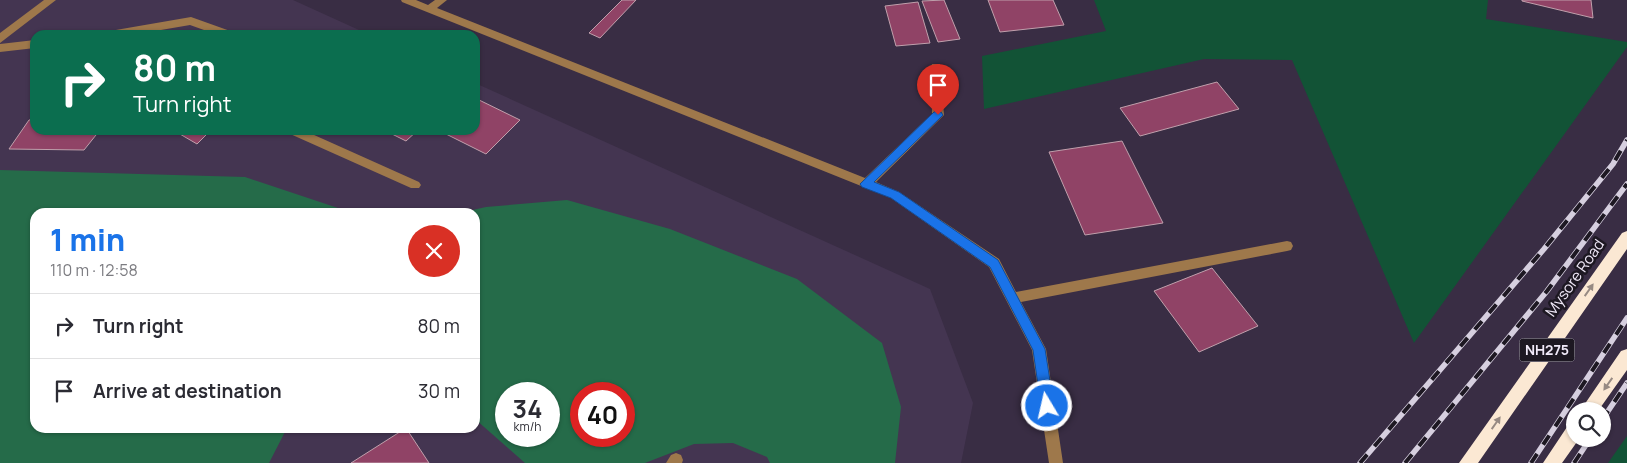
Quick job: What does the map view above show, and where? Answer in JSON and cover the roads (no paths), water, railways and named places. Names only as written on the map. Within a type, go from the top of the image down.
[{"type":"highway","name":"Mysore Road","points":[[1468,463],[1627,237]]},
{"type":"highway","points":[[1594,402],[1627,356]]},
{"type":"highway","points":[[1552,463],[1566,443]]},
{"type":"street","points":[[0,40],[51,0]]},
{"type":"street","points":[[406,0],[895,195],[994,263],[1039,349],[1056,463]]},
{"type":"street","points":[[429,9],[442,0]]},
{"type":"street","points":[[139,30],[191,21],[215,30]]},
{"type":"street","points":[[0,48],[30,45]]},
{"type":"street","points":[[866,184],[938,115],[936,67]]},
{"type":"street","points":[[303,135],[415,185]]},
{"type":"street","points":[[1012,298],[1287,246]]},
{"type":"railway","points":[[1360,463],[1544,249],[1613,164],[1627,140]]},
{"type":"railway","points":[[1405,463],[1547,291],[1627,184]]},
{"type":"railway","points":[[1531,463],[1627,318]]},
{"type":"railway","points":[[1611,407],[1627,383]]},
{"type":"railway","points":[[1574,463],[1585,447]]}]
